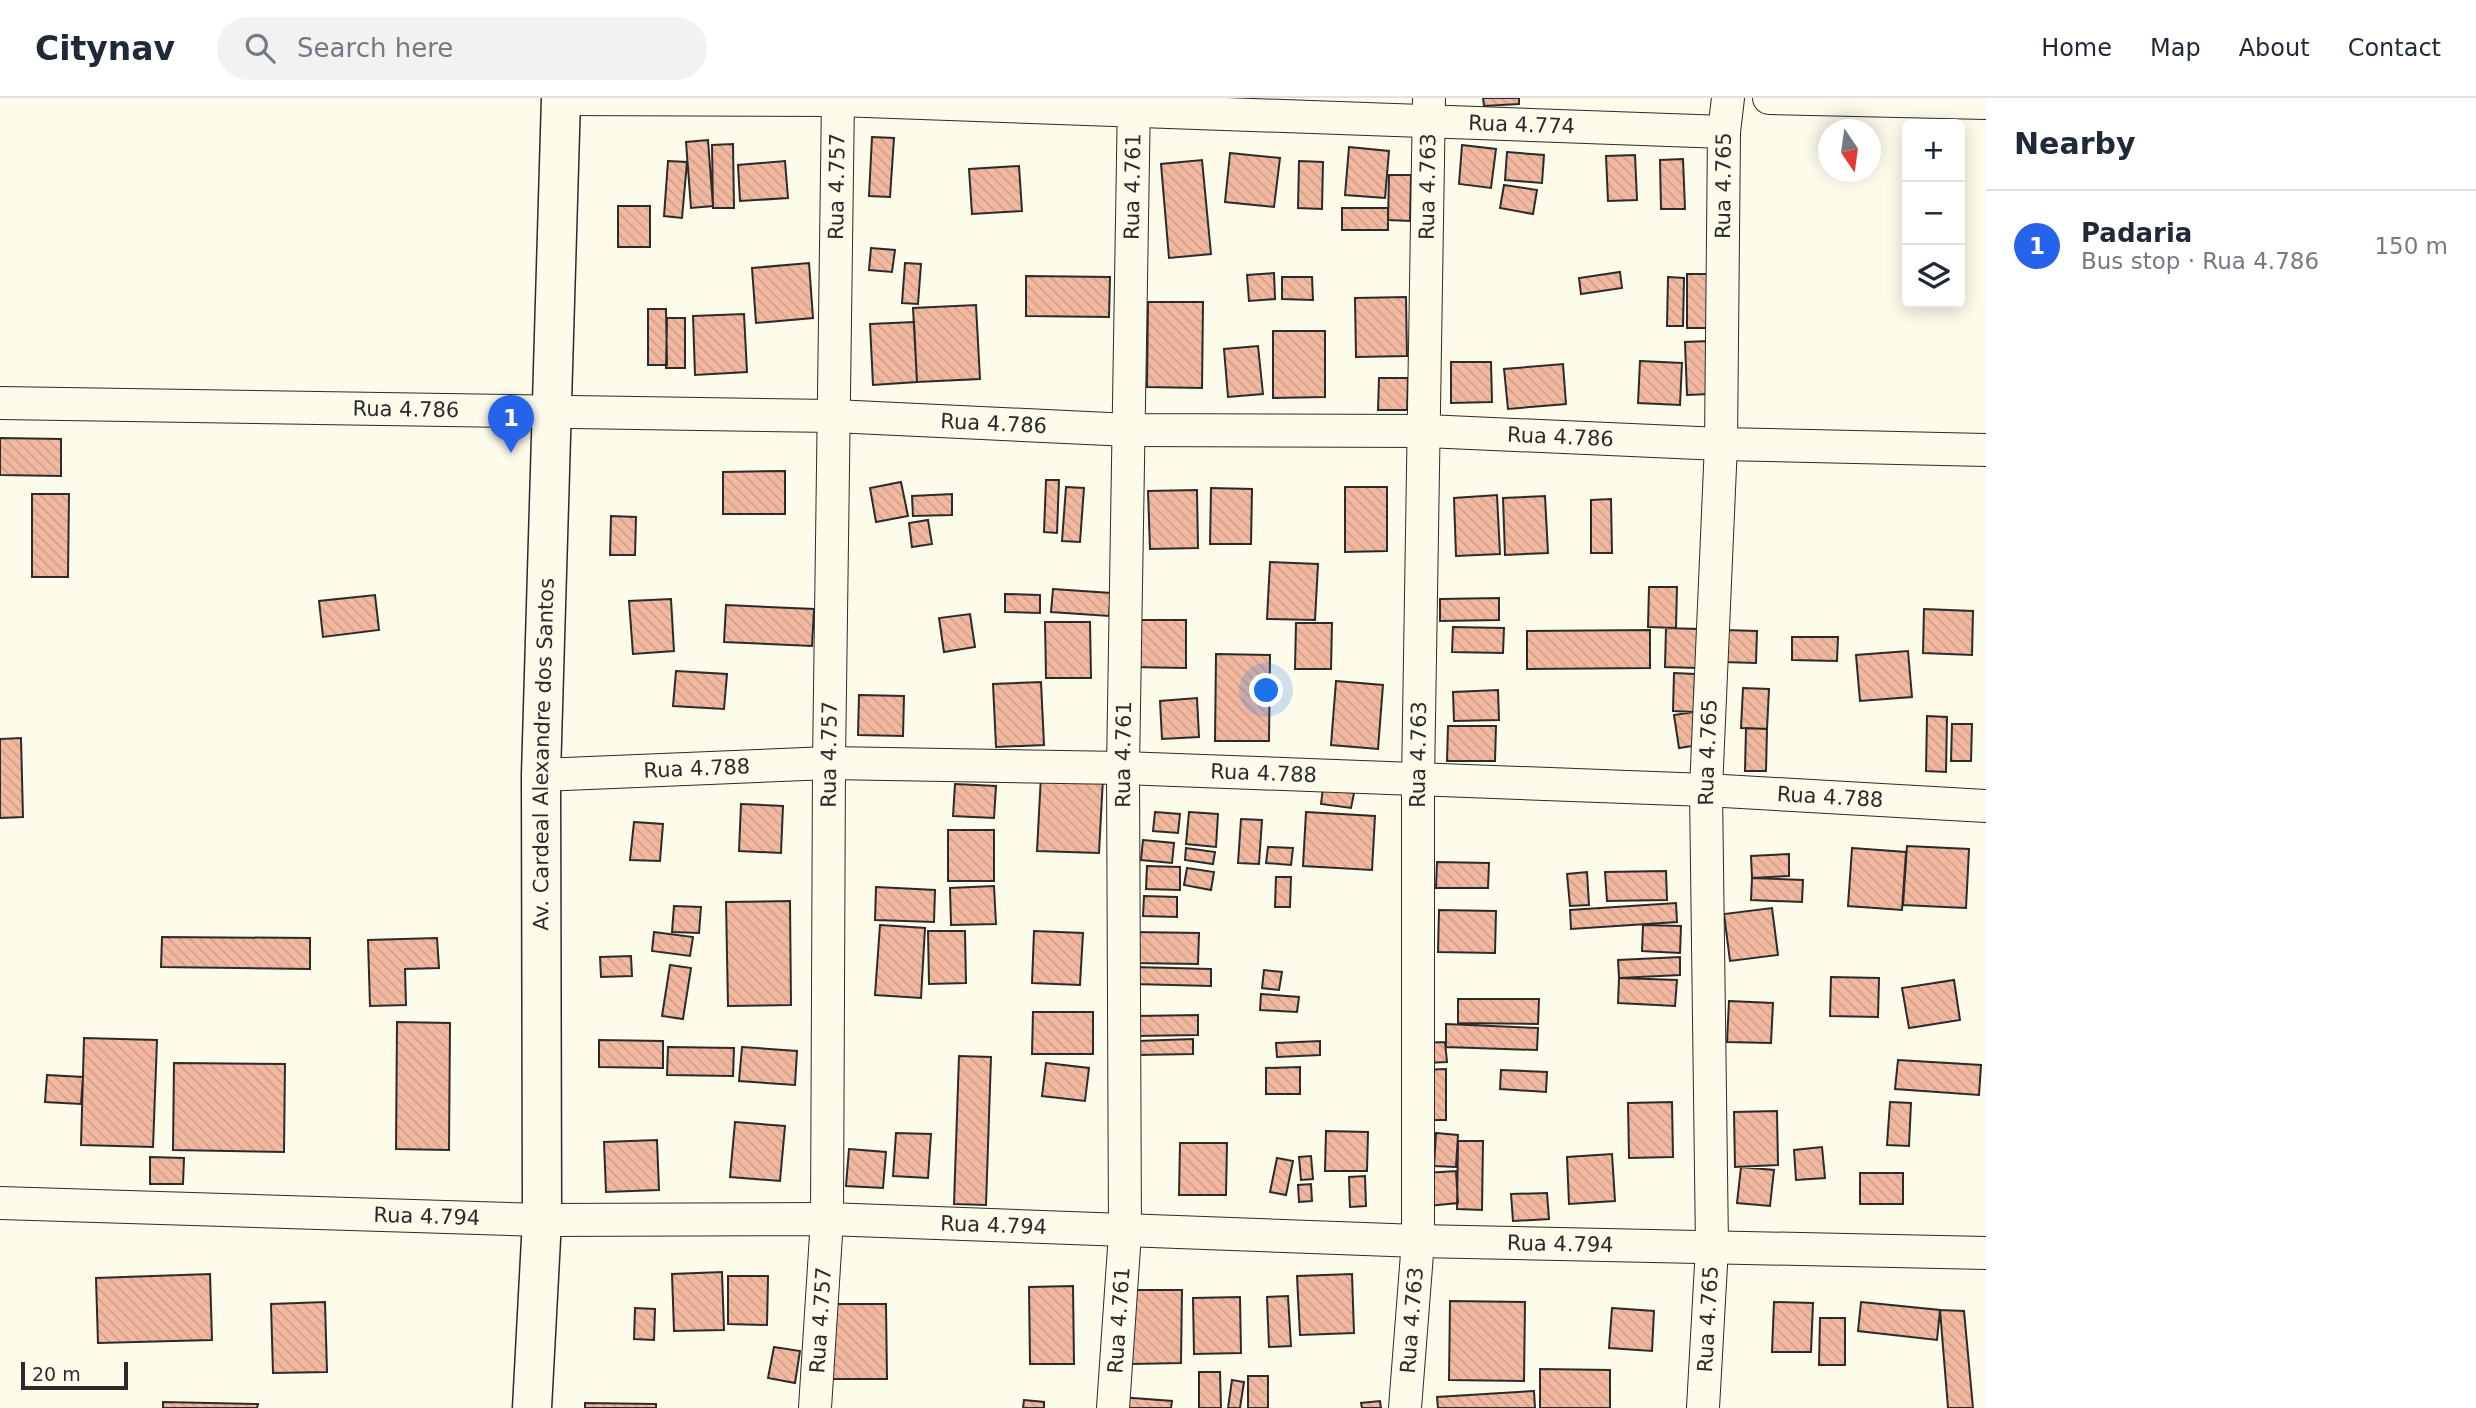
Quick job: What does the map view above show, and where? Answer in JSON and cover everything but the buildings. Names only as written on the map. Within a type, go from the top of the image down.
[{"type":"main road","name":"Av. Cardeal Alexandre dos Santos","points":[[532,1408],[542,1220],[541,775],[554,413],[561,99]]},
{"type":"street","name":"Rua 4.765","points":[[1703,1408],[1712,1247],[1706,790],[1721,444],[1724,132],[1728,98]]},
{"type":"street","points":[[1769,98],[1986,103]]},
{"type":"street","name":"Rua 4.774","points":[[561,99],[838,99],[1429,110],[1724,132]]},
{"type":"street","name":"Rua 4.757","points":[[815,1408],[827,1219],[829,763],[838,99]]},
{"type":"street","name":"Rua 4.761","points":[[1114,1408],[1125,1233],[1123,768],[1134,104]]},
{"type":"street","name":"Rua 4.763","points":[[1405,1408],[1418,1241],[1418,781],[1426,431],[1429,110]]},
{"type":"street","name":"Rua 4.786","points":[[0,403],[834,416],[1129,430],[1426,431],[1721,444],[1986,450]]},
{"type":"street","name":"Rua 4.788","points":[[541,775],[829,763],[1123,768],[1706,790],[1986,806]]},
{"type":"street","name":"Rua 4.794","points":[[0,1203],[542,1220],[827,1219],[1125,1233],[1986,1253]]},
{"type":"place","name":"Padaria","points":[[511,453]]}]
